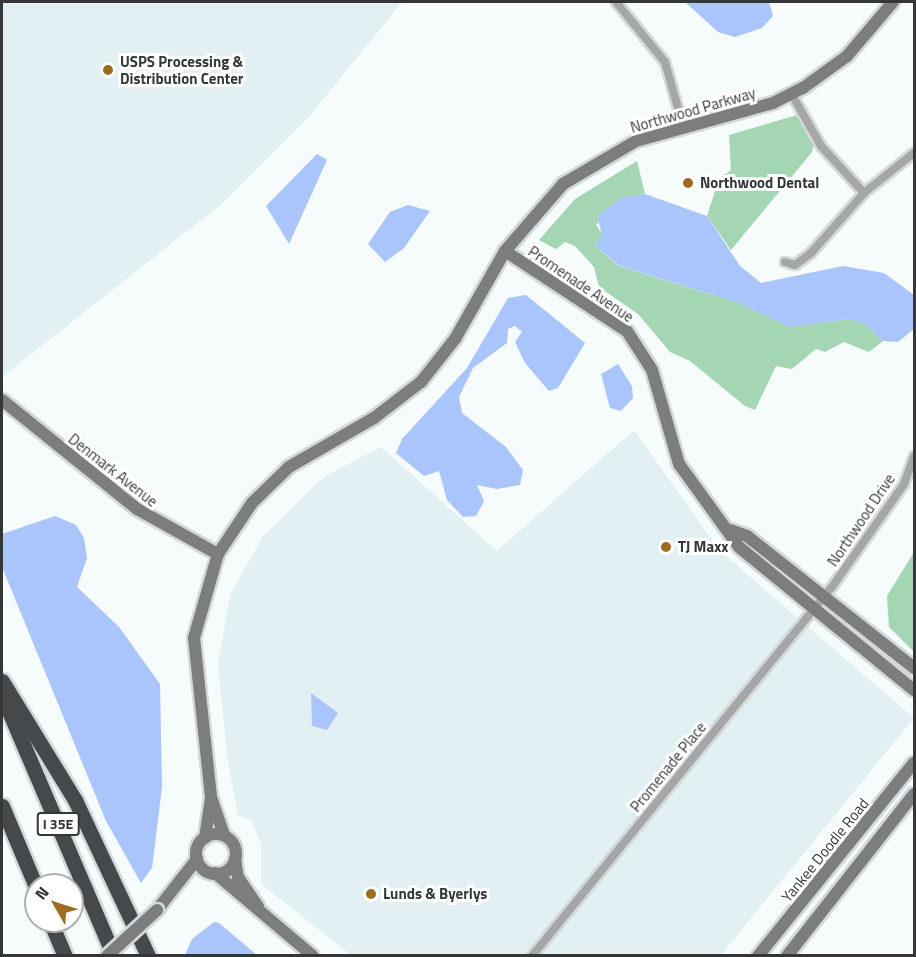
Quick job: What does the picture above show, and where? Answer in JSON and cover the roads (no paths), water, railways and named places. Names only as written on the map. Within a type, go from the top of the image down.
[{"type":"highway","points":[[2,681],[75,800],[148,956]]},
{"type":"highway","name":"I 35E","points":[[2,693],[114,956]]},
{"type":"highway","name":"I 35E","points":[[2,806],[30,873]]},
{"type":"highway","points":[[77,868],[121,956]]},
{"type":"highway","points":[[55,933],[65,956]]},
{"type":"street","points":[[616,2],[665,62],[683,126]]},
{"type":"street","name":"Northwood Parkway","points":[[505,251],[534,212],[579,172],[636,141],[791,93],[847,56],[893,2]]},
{"type":"street","points":[[791,93],[821,146],[864,193]]},
{"type":"street","points":[[785,262],[795,265],[811,253],[864,193],[915,153]]},
{"type":"street","name":"Promenade Avenue","points":[[218,554],[276,478],[392,406],[427,376],[455,339],[505,251],[634,340],[652,370],[674,453],[730,530],[739,547],[915,690]]},
{"type":"street","name":"Denmark Avenue","points":[[2,400],[136,510],[218,554]]},
{"type":"street","name":"Northwood Drive","points":[[825,596],[904,484],[915,456]]},
{"type":"street","name":"Promenade Avenue","points":[[730,530],[747,536],[915,668]]},
{"type":"street","points":[[218,554],[199,609],[194,660],[211,797],[224,835],[235,847],[238,877],[258,907]]},
{"type":"street","name":"Promenade Place","points":[[532,956],[825,596]]},
{"type":"street","name":"Yankee Doodle Road","points":[[758,956],[915,763]]},
{"type":"street","points":[[787,956],[915,794]]},
{"type":"street","points":[[107,956],[179,888],[197,859],[205,838],[211,797]]},
{"type":"street","points":[[205,838],[224,835]]},
{"type":"street","points":[[197,859],[258,907],[313,956]]},
{"type":"street","points":[[179,888],[211,872],[229,869],[235,859]]},
{"type":"street","points":[[766,956],[805,897]]},
{"type":"water","points":[[685,2],[769,2],[773,16],[762,28],[735,37],[718,32]]},
{"type":"water","points":[[317,154],[327,160],[289,244],[266,206]]},
{"type":"water","points":[[645,194],[707,216],[740,266],[761,283],[843,266],[884,273],[914,295],[914,329],[898,342],[883,341],[863,323],[848,319],[790,327],[736,302],[620,266],[595,246],[602,235],[597,216],[621,198]]},
{"type":"water","points":[[408,205],[430,211],[404,248],[385,262],[368,244],[390,212]]},
{"type":"water","points":[[526,295],[585,343],[558,388],[549,391],[525,363],[515,342],[522,332],[515,326],[508,329],[507,343],[473,368],[459,397],[462,413],[506,447],[523,470],[520,485],[497,489],[477,485],[484,501],[476,516],[463,517],[447,500],[439,471],[424,476],[396,453],[402,439],[467,368],[508,298]]},
{"type":"water","points":[[618,364],[632,386],[633,398],[621,411],[610,408],[601,374]]},
{"type":"water","points":[[55,516],[76,525],[84,538],[87,558],[77,587],[119,627],[160,684],[162,787],[152,868],[141,883],[106,821],[2,567],[2,534]]},
{"type":"water","points":[[311,693],[338,713],[327,730],[312,726]]},
{"type":"water","points":[[214,922],[219,923],[257,955],[185,955],[192,939]]},
{"type":"place","name":"USPS Processing & Distribution Center","points":[[108,70]]},
{"type":"place","name":"Northwood Dental","points":[[688,183]]},
{"type":"place","name":"TJ Maxx","points":[[666,547]]},
{"type":"place","name":"Lunds & Byerlys","points":[[371,894]]}]
